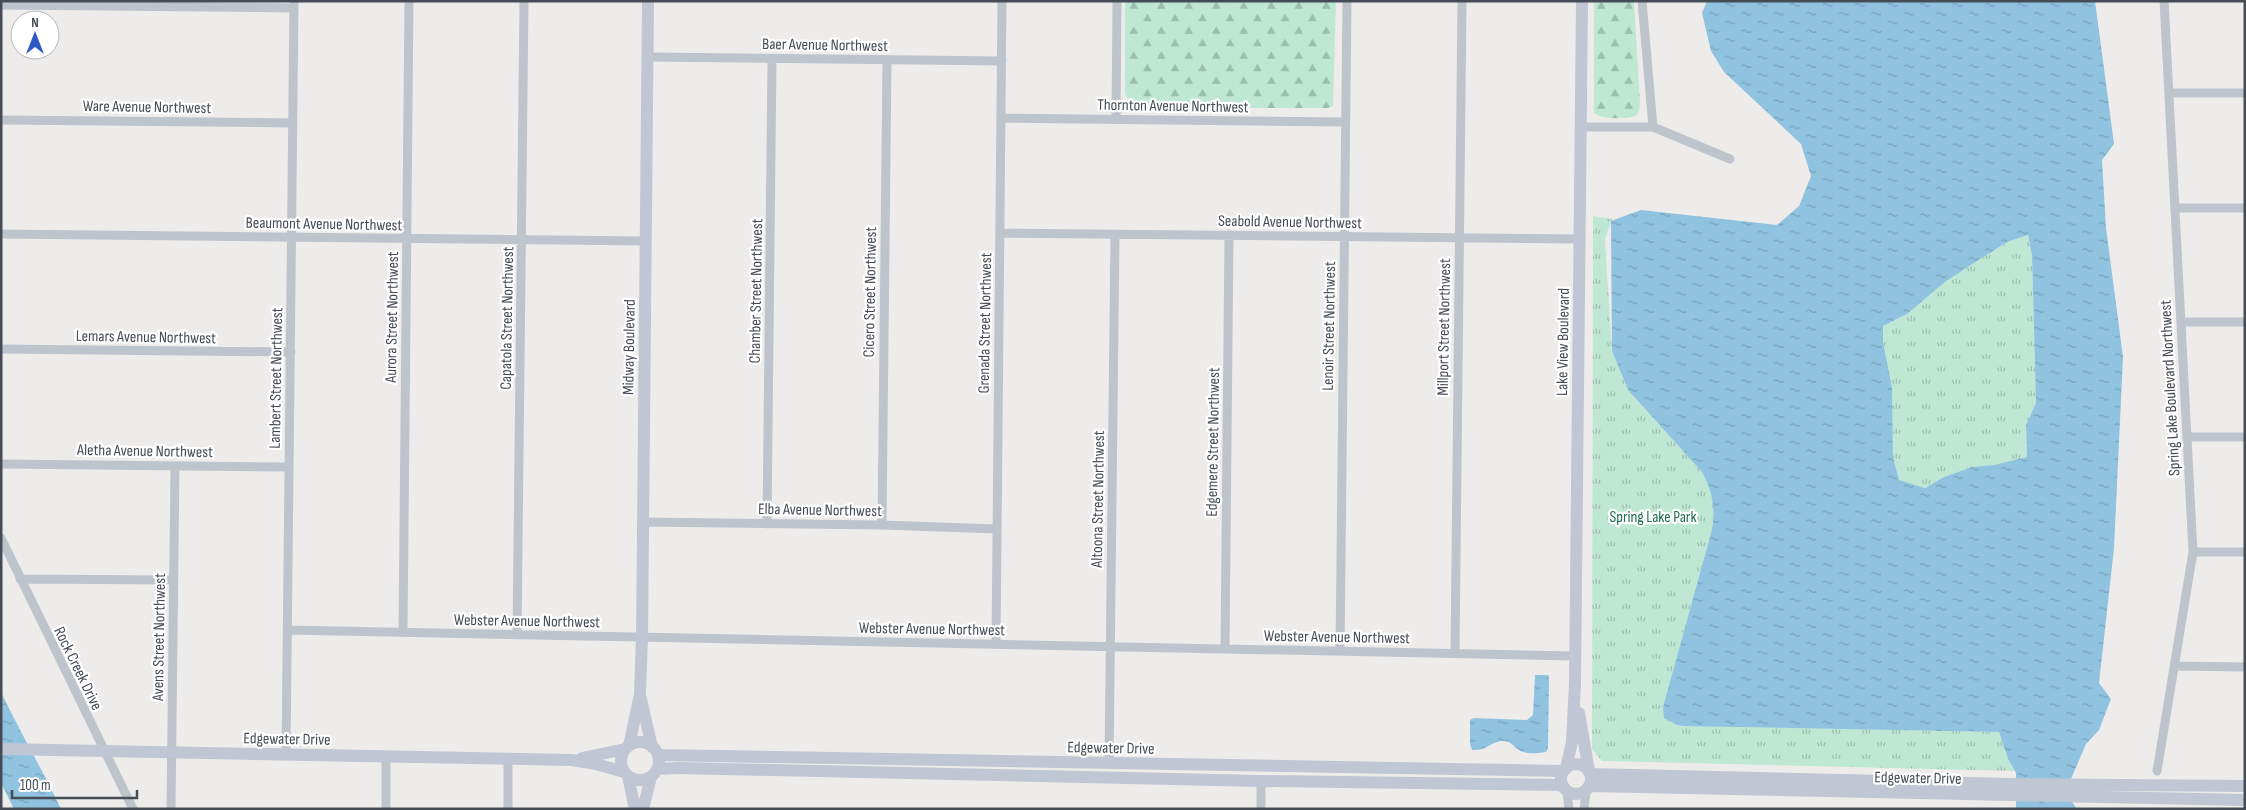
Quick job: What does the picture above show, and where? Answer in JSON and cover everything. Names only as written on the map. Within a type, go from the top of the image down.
[{"type":"street","name":"Aurora Street Northwest","points":[[402,632],[409,1]]},
{"type":"street","name":"Capatola Street Northwest","points":[[517,635],[524,1]]},
{"type":"street","name":"Midway Boulevard","points":[[627,747],[640,694],[642,637],[648,1]]},
{"type":"street","name":"Grenada Street Northwest","points":[[996,644],[1002,1]]},
{"type":"street","points":[[1116,120],[1117,1]]},
{"type":"street","name":"Lenoir Street Northwest","points":[[1340,651],[1347,1]]},
{"type":"street","name":"Millport Street Northwest","points":[[1455,654],[1462,1]]},
{"type":"street","name":"Lake View Boulevard","points":[[1564,788],[1565,770],[1572,742],[1575,683],[1582,1]]},
{"type":"street","points":[[1642,1],[1653,127]]},
{"type":"street","name":"Spring Lake Boulevard Northwest","points":[[2157,771],[2193,552],[2164,1]]},
{"type":"street","points":[[1,5],[294,4]]},
{"type":"street","name":"Lambert Street Northwest","points":[[286,754],[294,4]]},
{"type":"street","name":"Baer Avenue Northwest","points":[[648,57],[1002,61]]},
{"type":"street","name":"Chamber Street Northwest","points":[[767,524],[772,58]]},
{"type":"street","name":"Cicero Street Northwest","points":[[882,525],[887,60]]},
{"type":"street","points":[[2169,93],[2245,93]]},
{"type":"street","name":"Thornton Avenue Northwest","points":[[1001,118],[1346,122]]},
{"type":"street","name":"Ware Avenue Northwest","points":[[1,120],[293,122]]},
{"type":"street","points":[[1581,127],[1653,127],[1730,159]]},
{"type":"street","points":[[2175,208],[2245,208]]},
{"type":"street","name":"Seabold Avenue Northwest","points":[[1000,233],[1580,239]]},
{"type":"street","name":"Beaumont Avenue Northwest","points":[[1,234],[646,241]]},
{"type":"street","name":"Altoona Street Northwest","points":[[1109,764],[1115,234]]},
{"type":"street","name":"Edgemere Street Northwest","points":[[1225,649],[1229,236]]},
{"type":"street","points":[[2181,322],[2245,322]]},
{"type":"street","name":"Lemars Avenue Northwest","points":[[1,349],[291,352]]},
{"type":"street","points":[[2187,437],[2245,437]]},
{"type":"street","name":"Aletha Avenue Northwest","points":[[1,464],[289,467]]},
{"type":"street","name":"Avens Street Northwest","points":[[171,809],[174,466]]},
{"type":"street","name":"Elba Avenue Northwest","points":[[643,522],[882,525],[997,529]]},
{"type":"street","name":"Rock Creek Drive","points":[[1,538],[103,751],[133,809]]},
{"type":"street","points":[[2193,552],[2245,552]]},
{"type":"street","points":[[20,579],[173,580]]},
{"type":"street","name":"Webster Avenue Northwest","points":[[288,630],[1575,656]]},
{"type":"street","points":[[2174,666],[2245,667]]},
{"type":"street","name":"Lake View Boulevard","points":[[1575,683],[1589,781]]},
{"type":"street","name":"Midway Boulevard","points":[[640,694],[655,751]]},
{"type":"street","points":[[635,809],[621,758],[627,747],[643,742],[655,751],[654,773],[643,809]]},
{"type":"street","name":"Edgewater Drive","points":[[572,760],[627,747]]},
{"type":"street","name":"Edgewater Drive","points":[[1,748],[572,760],[596,764],[626,774]]},
{"type":"street","name":"Edgewater Drive","points":[[655,751],[1109,764],[1565,770],[1577,764],[1589,781]]},
{"type":"street","points":[[386,756],[386,809]]},
{"type":"street","points":[[508,759],[508,809]]},
{"type":"street","name":"Edgewater Drive","points":[[654,773],[688,768],[1564,788],[1575,795],[1589,781],[1922,782],[2010,789]]},
{"type":"street","points":[[626,774],[637,780],[654,773]]},
{"type":"street","points":[[1584,809],[1589,781]]},
{"type":"street","name":"Edgewater Drive","points":[[1589,781],[1830,792],[2010,789],[2080,790],[2245,786]]},
{"type":"street","points":[[1261,782],[1261,809]]},
{"type":"street","points":[[1830,792],[1837,787],[1909,788],[1919,786],[1922,782]]},
{"type":"street","points":[[1564,788],[1569,809]]},
{"type":"street","name":"Edgewater Drive","points":[[2080,790],[2245,800]]},
{"type":"green space","points":[[1125,1],[1336,1],[1333,106],[1328,108],[1140,108],[1131,103],[1125,94]]},
{"type":"green space","points":[[1594,1],[1634,1],[1640,104],[1636,116],[1614,118],[1603,117],[1594,113]]},
{"type":"green space","name":"Spring Lake Park","points":[[1593,216],[1612,219],[1605,240],[1612,351],[1628,390],[1702,472],[1709,487],[1713,509],[1711,533],[1663,707],[1677,725],[1999,732],[2008,759],[2015,771],[1602,761],[1592,749]]},
{"type":"green space","points":[[2028,235],[2032,256],[2036,403],[2026,425],[2027,457],[1994,465],[1972,467],[1944,477],[1925,488],[1899,480],[1893,457],[1892,387],[1883,342],[1883,326],[1907,314],[1945,282],[2007,242]]},
{"type":"water","points":[[1707,1],[2095,1],[2114,144],[2102,160],[2106,228],[2123,357],[2114,548],[2099,683],[2111,699],[2099,730],[2086,744],[2071,779],[2069,798],[2077,809],[2016,809],[2016,773],[2008,759],[1999,732],[1684,726],[1677,725],[1664,718],[1663,707],[1711,533],[1713,502],[1702,472],[1628,390],[1612,351],[1611,221],[1641,210],[1777,225],[1799,206],[1811,176],[1801,144],[1724,72],[1711,51],[1702,13]],"holes":[[[2028,235],[2032,256],[2036,403],[2026,425],[2027,457],[1994,465],[1972,467],[1944,477],[1925,488],[1899,480],[1893,457],[1892,387],[1883,342],[1883,326],[1907,314],[1945,282],[2007,242]]]},
{"type":"water","points":[[1535,675],[1548,675],[1549,677],[1548,748],[1546,752],[1525,753],[1505,741],[1482,749],[1472,750],[1470,744],[1470,720],[1474,718],[1527,720],[1533,715]]},
{"type":"water","points":[[1,692],[61,809],[14,809],[1,783]]}]
